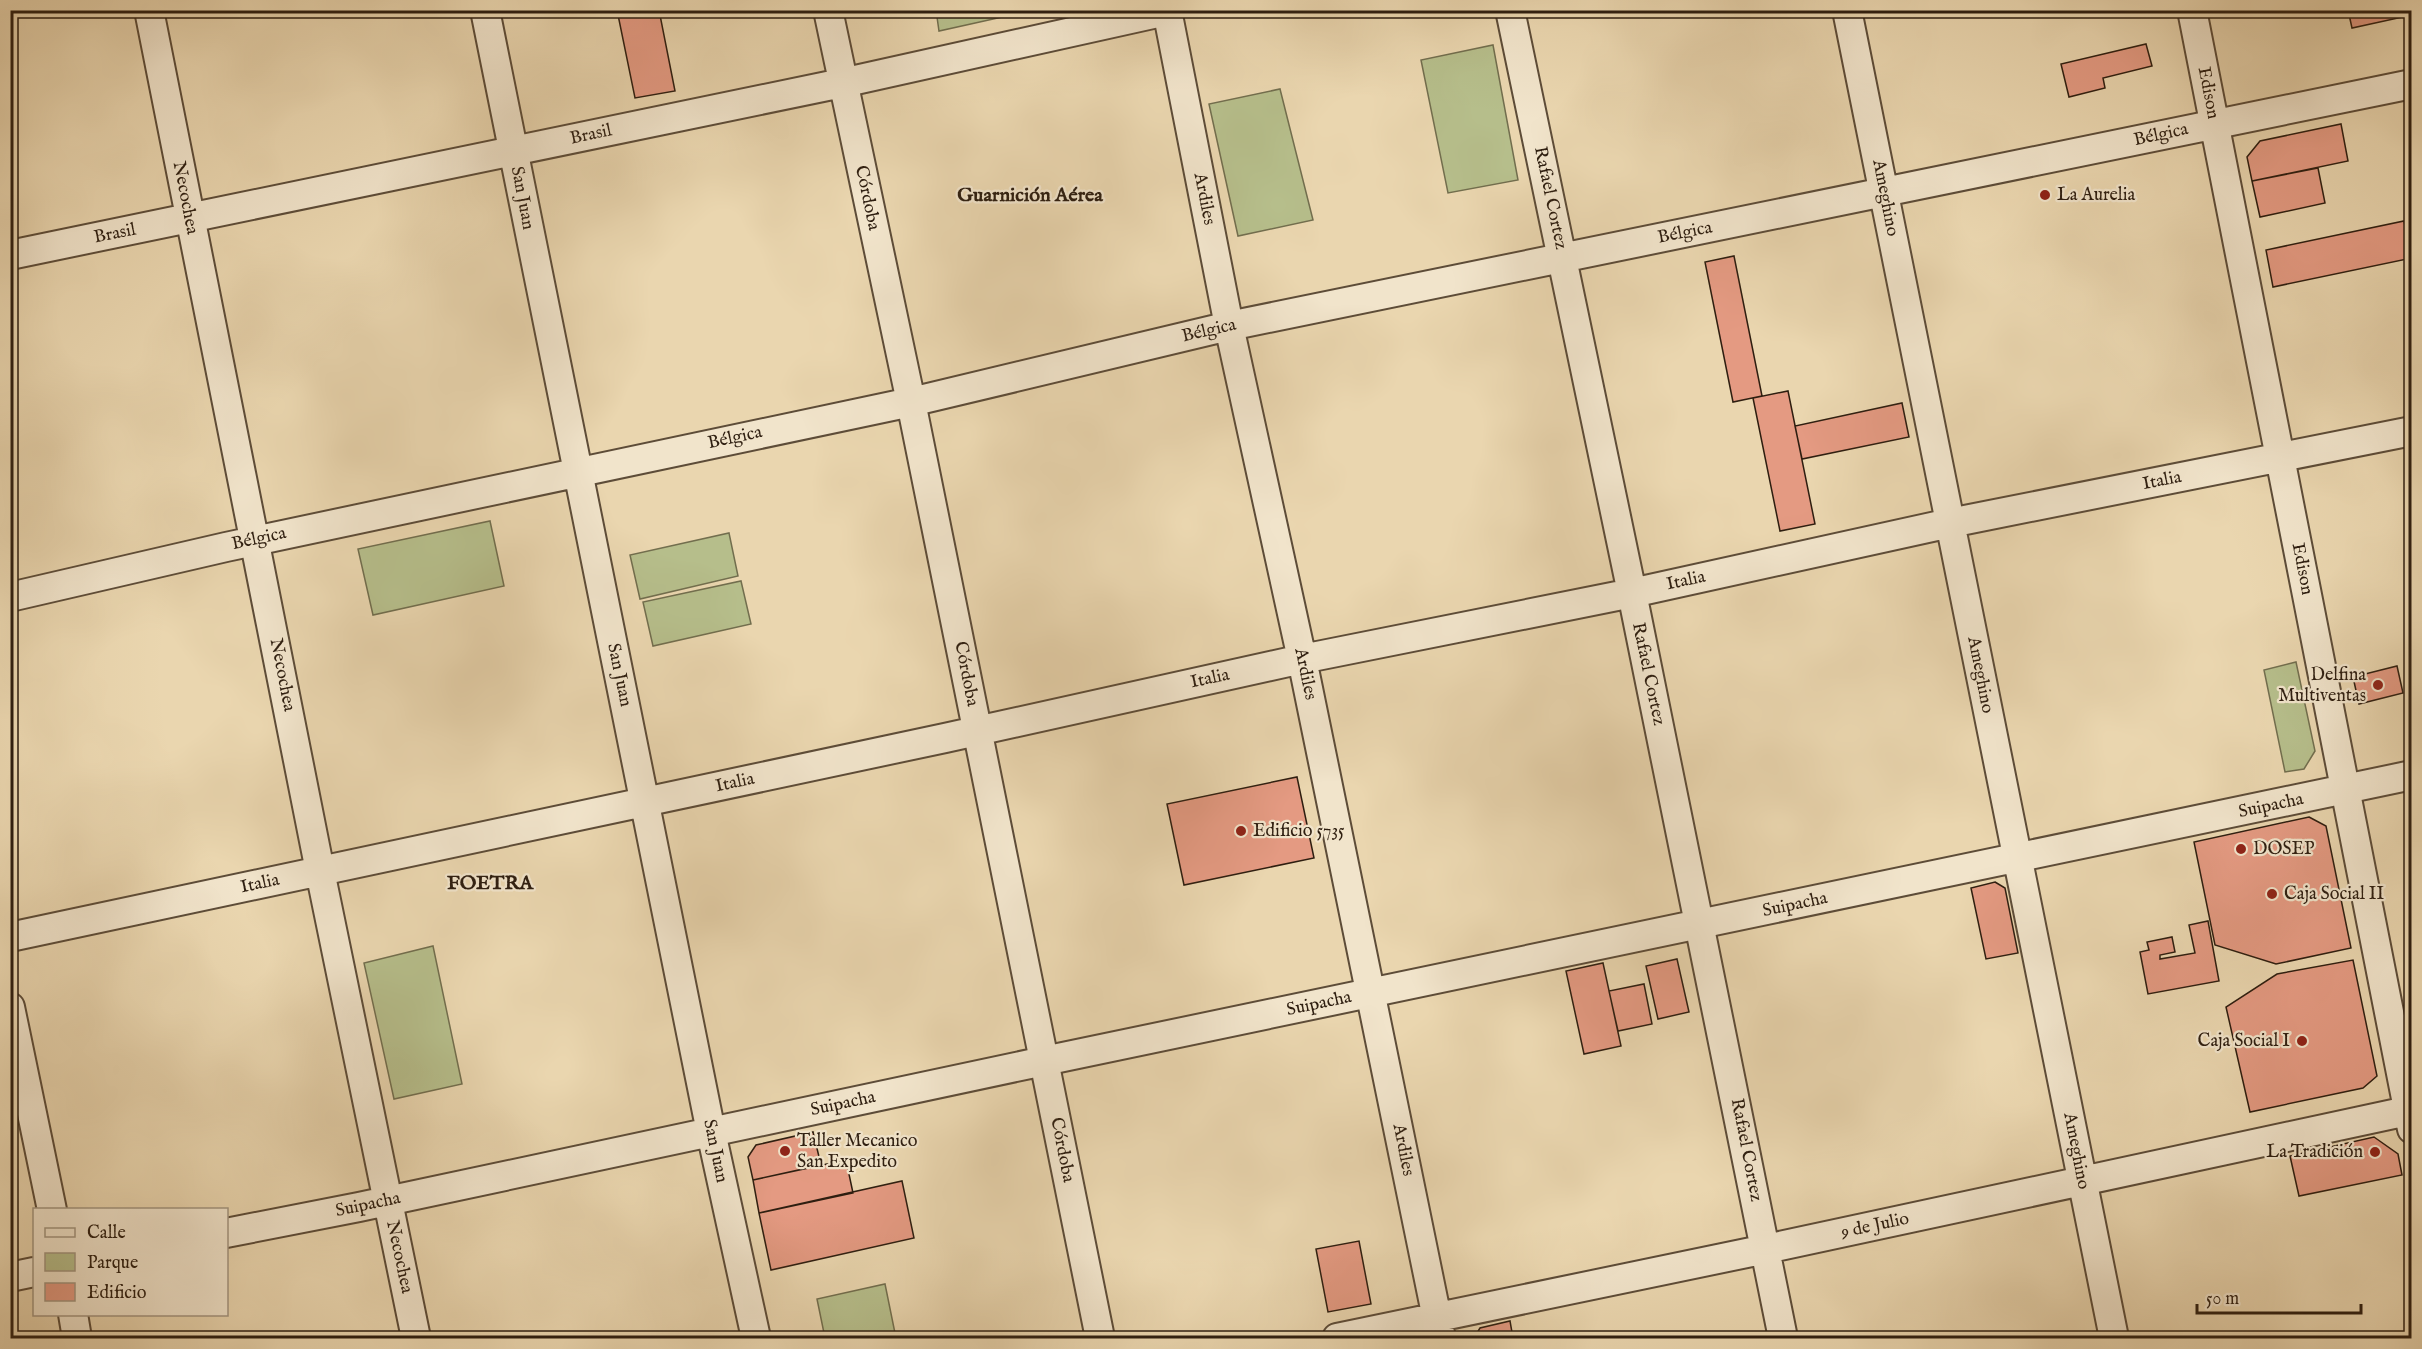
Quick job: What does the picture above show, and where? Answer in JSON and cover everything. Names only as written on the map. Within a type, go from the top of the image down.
[{"type":"street","name":"Necochea","points":[[149,10],[320,871],[416,1338]]},
{"type":"street","name":"San Juan","points":[[485,10],[711,1132],[756,1338]]},
{"type":"street","name":"Córdoba","points":[[828,10],[911,402],[1100,1338]]},
{"type":"street","name":"Rafael Cortez","points":[[1510,10],[1632,593],[1783,1338]]},
{"type":"street","name":"Ameghino","points":[[1847,10],[2114,1338]]},
{"type":"street","name":"Edison","points":[[2192,10],[2410,1116]]},
{"type":"street","name":"Brasil","points":[[10,255],[842,83],[1168,11]]},
{"type":"street","name":"Ardiles","points":[[1168,11],[1229,326],[1302,659],[1439,1328]]},
{"type":"street","name":"Bélgica","points":[[10,597],[255,540],[911,402],[1229,326],[2412,84]]},
{"type":"street","name":"Italia","points":[[10,937],[978,731],[1302,659],[1632,593],[1950,523],[2412,430]]},
{"type":"street","name":"Suipacha","points":[[228,1233],[2412,775]]},
{"type":"street","points":[[10,1007],[52,1208]]},
{"type":"street","name":"9 de Julio","points":[[1337,1338],[1439,1328],[1766,1249],[2082,1181],[2410,1116]]},
{"type":"street","points":[[10,1277],[33,1272]]},
{"type":"street","points":[[73,1316],[77,1338]]},
{"type":"green space","points":[[936,10],[1029,10],[1029,11],[939,31]]},
{"type":"green space","points":[[1493,45],[1518,180],[1448,193],[1421,60]]},
{"type":"green space","points":[[1280,89],[1313,220],[1238,236],[1209,104]]},
{"type":"green space","points":[[490,521],[504,586],[373,615],[358,549]]},
{"type":"green space","points":[[729,533],[738,576],[640,599],[630,555]]},
{"type":"green space","points":[[741,581],[751,624],[653,646],[643,602]]},
{"type":"green space","points":[[2296,662],[2315,751],[2304,769],[2285,772],[2264,670]]},
{"type":"green space","points":[[433,946],[462,1084],[394,1099],[364,963]]},
{"type":"green space","points":[[885,1284],[896,1338],[825,1338],[817,1299]]},
{"type":"building","points":[[617,10],[659,10],[675,91],[635,98]]},
{"type":"building","points":[[2348,10],[2412,10],[2412,15],[2352,28]]},
{"type":"building","points":[[2146,44],[2152,66],[2103,78],[2105,88],[2069,97],[2061,64]]},
{"type":"building","points":[[2341,124],[2348,161],[2252,181],[2247,157],[2260,141]]},
{"type":"building","points":[[2318,168],[2325,203],[2260,217],[2252,181]]},
{"type":"building","points":[[2404,221],[2412,258],[2273,287],[2266,250]]},
{"type":"building","points":[[1734,256],[1762,396],[1733,402],[1705,262]]},
{"type":"building","points":[[1788,391],[1815,524],[1780,531],[1753,398]]},
{"type":"building","points":[[1902,403],[1909,437],[1802,459],[1795,426]]},
{"type":"building","name":"Delfina Multiventas","points":[[2397,666],[2403,693],[2359,704],[2353,677]]},
{"type":"building","name":"Edificio 5735","points":[[1297,777],[1314,858],[1184,885],[1167,804]]},
{"type":"building","name":"Caja Social II","points":[[2309,817],[2326,826],[2351,948],[2276,964],[2215,945],[2194,842]]},
{"type":"building","points":[[1995,882],[2005,888],[2018,953],[1986,959],[1971,888]]},
{"type":"building","points":[[2208,921],[2219,981],[2148,994],[2140,952],[2149,950],[2147,942],[2172,937],[2175,952],[2160,955],[2160,959],[2195,953],[2189,925]]},
{"type":"building","points":[[1677,959],[1689,1012],[1658,1019],[1646,966]]},
{"type":"building","name":"Caja Social I","points":[[2353,960],[2377,1076],[2363,1088],[2250,1112],[2226,1007],[2277,974]]},
{"type":"building","points":[[1603,963],[1621,1046],[1584,1054],[1566,971]]},
{"type":"building","points":[[1644,984],[1652,1024],[1618,1031],[1609,991]]},
{"type":"building","name":"Taller Mecanico San Expedito","points":[[813,1132],[821,1165],[753,1180],[748,1157],[756,1145]]},
{"type":"building","points":[[2374,1137],[2398,1154],[2402,1175],[2299,1196],[2290,1156]]},
{"type":"building","points":[[846,1160],[853,1193],[759,1213],[753,1180]]},
{"type":"building","points":[[902,1181],[914,1238],[771,1270],[759,1213]]},
{"type":"building","points":[[1359,1241],[1371,1304],[1328,1312],[1316,1249]]},
{"type":"building","points":[[1510,1321],[1513,1338],[1474,1338],[1480,1328]]},
{"type":"place","name":"La Aurelia","points":[[2045,195]]},
{"type":"place","name":"Delfina Multiventas","points":[[2378,685]]},
{"type":"place","name":"Edificio 5735","points":[[1241,831]]},
{"type":"place","name":"DOSEP","points":[[2241,849]]},
{"type":"place","name":"Caja Social II","points":[[2272,894]]},
{"type":"place","name":"Caja Social I","points":[[2302,1041]]},
{"type":"place","name":"Taller Mecanico San Expedito","points":[[785,1151]]},
{"type":"place","name":"La Tradición","points":[[2375,1152]]},
{"type":"district","name":"Guarnición Aérea","points":[[1030,195]]},
{"type":"district","name":"FOETRA","points":[[490,883]]}]
